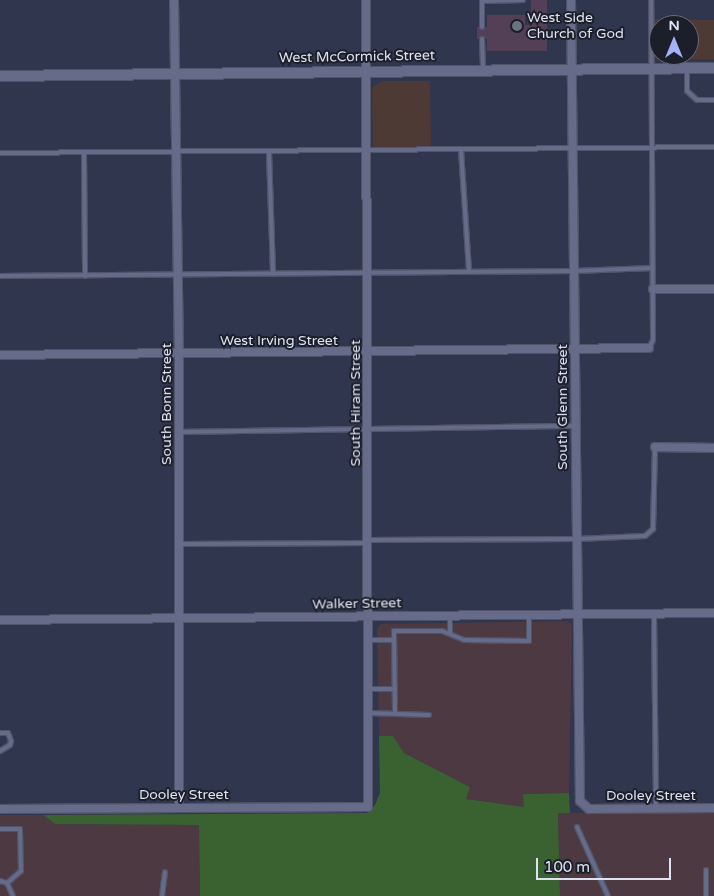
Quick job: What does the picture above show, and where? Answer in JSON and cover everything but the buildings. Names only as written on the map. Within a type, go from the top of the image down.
[{"type":"street","name":"South Bonn Street","points":[[174,0],[180,544],[178,808]]},
{"type":"street","name":"South Hiram Street","points":[[366,0],[369,542],[368,807]]},
{"type":"street","name":"South Glenn Street","points":[[571,0],[578,787],[580,801],[589,809]]},
{"type":"street","name":"West McCormick Street","points":[[0,76],[366,70],[714,68]]},
{"type":"street","points":[[653,289],[714,289]]},
{"type":"street","name":"West Irving Street","points":[[0,354],[179,354],[649,348]]},
{"type":"street","points":[[655,447],[714,448]]},
{"type":"street","name":"Walker Street","points":[[0,620],[714,613]]},
{"type":"street","name":"Dooley Street","points":[[0,809],[368,807]]},
{"type":"street","name":"Dooley Street","points":[[589,809],[714,808]]},
{"type":"lane","points":[[482,26],[482,1],[523,0]]},
{"type":"lane","points":[[649,348],[653,340],[651,0]]},
{"type":"lane","points":[[482,39],[483,70]]},
{"type":"lane","points":[[687,68],[687,91],[697,100],[714,100]]},
{"type":"lane","points":[[0,153],[714,148]]},
{"type":"lane","points":[[461,150],[469,272]]},
{"type":"lane","points":[[269,152],[273,274]]},
{"type":"lane","points":[[84,153],[85,276]]},
{"type":"lane","points":[[0,276],[574,271],[653,268]]},
{"type":"lane","points":[[179,432],[576,426]]},
{"type":"lane","points":[[180,544],[576,539],[645,536],[653,529],[655,447]]},
{"type":"lane","points":[[395,713],[394,631],[442,631],[464,640],[529,641],[529,614]]},
{"type":"lane","points":[[654,614],[656,808]]},
{"type":"lane","points":[[450,615],[450,634]]},
{"type":"lane","points":[[369,640],[394,640]]},
{"type":"lane","points":[[369,689],[395,689]]},
{"type":"lane","points":[[369,713],[429,715]]},
{"type":"lane","points":[[0,733],[8,733],[11,741],[10,746],[0,752]]},
{"type":"lane","points":[[577,827],[608,896]]},
{"type":"lane","points":[[0,829],[20,829],[21,871],[7,883]]},
{"type":"lane","points":[[706,870],[706,896]]},
{"type":"lane","points":[[162,896],[164,872]]},
{"type":"lane","points":[[0,881],[7,883],[13,896]]},
{"type":"shaded area","points":[[699,20],[714,20],[714,59],[699,59]]},
{"type":"shaded area","points":[[382,81],[430,81],[431,147],[373,147],[372,88]]},
{"type":"shaded area","points":[[567,621],[572,625],[569,793],[524,794],[524,807],[466,799],[470,787],[404,753],[393,736],[379,736],[377,629],[381,624]]},
{"type":"shaded area","points":[[714,812],[714,896],[560,896],[558,813]]},
{"type":"shaded area","points":[[0,815],[43,815],[55,824],[199,825],[200,896],[0,896]]},
{"type":"green space","points":[[379,736],[393,736],[404,753],[470,787],[466,799],[524,807],[523,794],[569,793],[570,813],[558,813],[560,896],[200,896],[199,825],[55,824],[43,815],[367,813],[375,805],[380,793]]},
{"type":"place","name":"West Side Church of God","points":[[517,26]]}]
